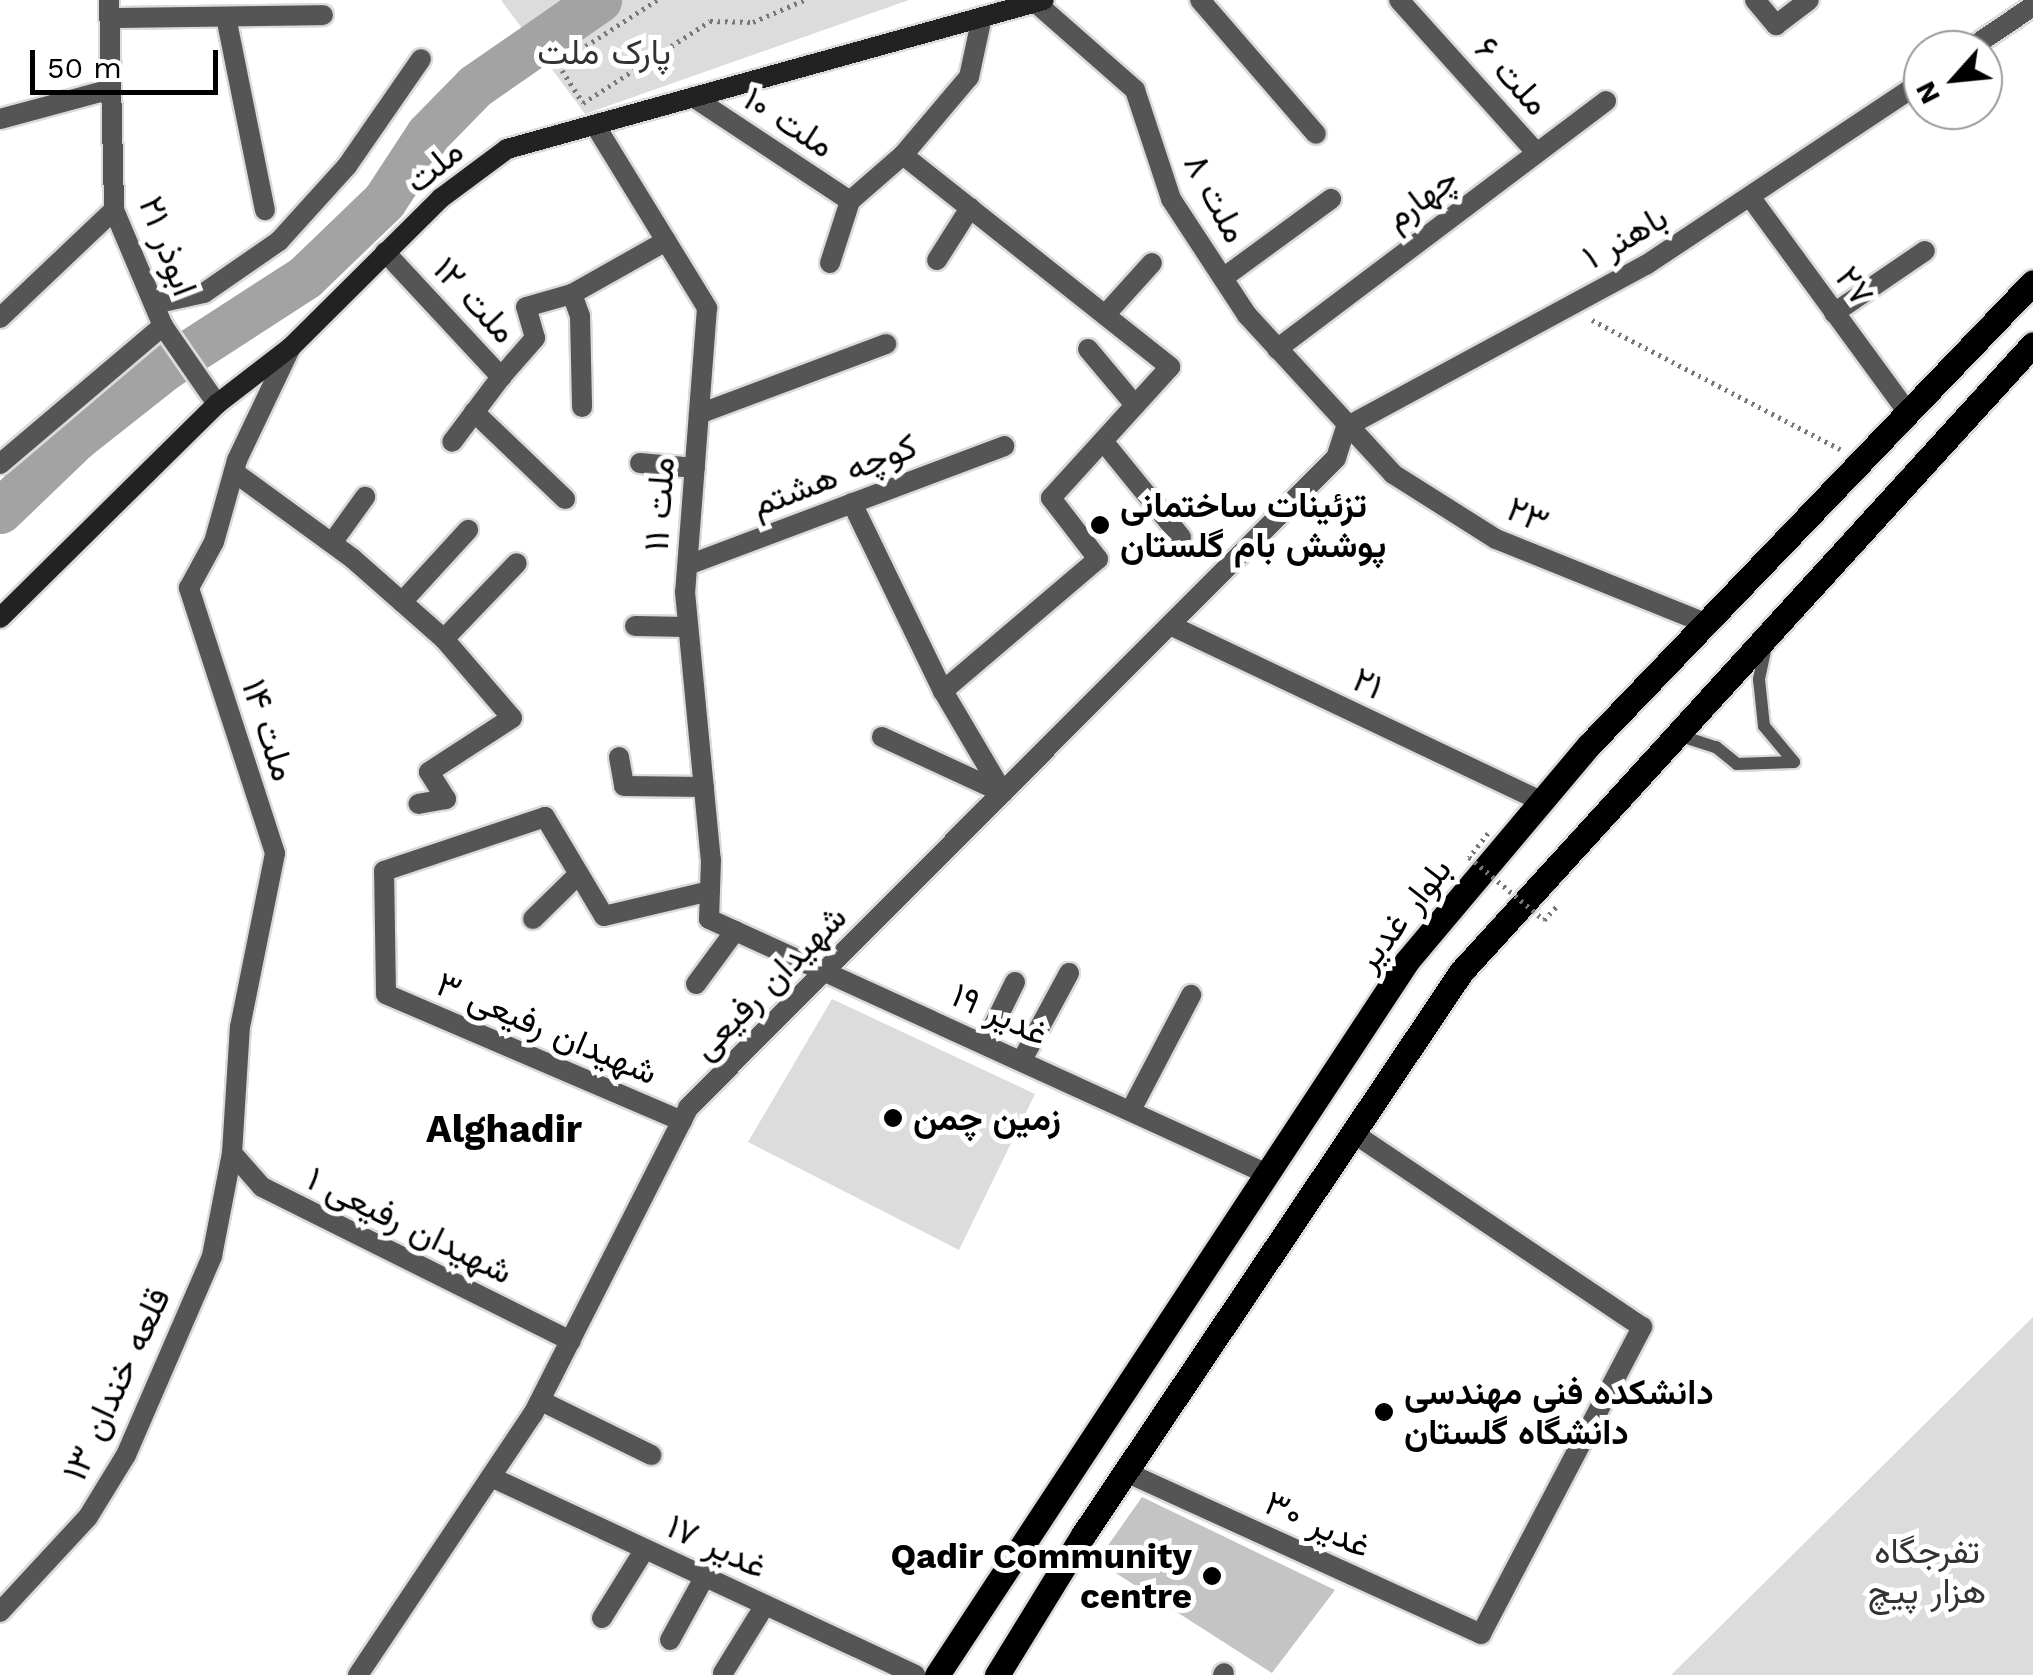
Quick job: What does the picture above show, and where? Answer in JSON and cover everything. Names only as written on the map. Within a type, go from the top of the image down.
[{"type":"main road","name":"ملت","points":[[0,618],[217,404],[291,347],[385,252],[506,149],[1039,1]]},
{"type":"main road","name":"بلوار غدیر","points":[[937,1675],[1264,1172],[1407,961],[1539,800],[1860,459],[2033,282]]},
{"type":"main road","points":[[998,1675],[1461,972],[2031,349]]},
{"type":"street","points":[[1200,0],[1316,134]]},
{"type":"street","name":"۶ ملت","points":[[1398,0],[1536,152]]},
{"type":"street","points":[[1755,0],[1776,25],[1809,0]]},
{"type":"street","name":"۸ ملت","points":[[1039,1],[1135,90],[1172,199],[1223,278],[1277,349],[1346,427]]},
{"type":"street","points":[[1998,30],[2033,6]]},
{"type":"street","points":[[110,9],[226,16],[324,15]]},
{"type":"street","name":"۲۱ ابوذر","points":[[110,9],[114,210],[165,329],[217,404]]},
{"type":"street","points":[[226,16],[265,210]]},
{"type":"street","points":[[830,262],[850,201],[903,155],[969,77],[982,17]]},
{"type":"street","points":[[154,304],[204,293],[279,241],[348,166],[421,59]]},
{"type":"street","points":[[0,119],[111,89]]},
{"type":"street","name":"باهنر ۱","points":[[1346,427],[1567,308],[1751,198],[1903,95]]},
{"type":"street","name":"ملت ۱۰","points":[[692,97],[850,201]]},
{"type":"street","name":"چهارم","points":[[1277,349],[1606,100]]},
{"type":"street","name":"۱۱ ملت","points":[[595,124],[707,308],[688,565],[688,627],[704,787],[708,918]]},
{"type":"street","points":[[903,155],[1170,367],[1051,498],[1098,559],[943,691]]},
{"type":"street","name":"۲۷","points":[[1751,198],[1907,411]]},
{"type":"street","points":[[1223,278],[1331,199]]},
{"type":"street","points":[[937,260],[970,208]]},
{"type":"street","points":[[0,318],[114,210]]},
{"type":"street","points":[[502,377],[535,338],[526,307],[572,294],[666,241]]},
{"type":"street","points":[[1834,313],[1925,251]]},
{"type":"street","name":"۱۲ ملت","points":[[385,252],[502,377],[452,442]]},
{"type":"street","points":[[1105,315],[1152,263]]},
{"type":"street","points":[[572,294],[580,316],[582,406]]},
{"type":"street","points":[[0,464],[165,329]]},
{"type":"street","points":[[698,414],[886,344]]},
{"type":"street","name":"۱۴ ملت","points":[[232,1153],[240,1027],[275,852],[189,588],[214,542],[234,472],[291,347]]},
{"type":"street","points":[[1088,350],[1136,405]]},
{"type":"street","points":[[474,412],[565,498]]},
{"type":"street","name":"۲۳","points":[[1346,427],[1393,474],[1496,539],[1708,624]]},
{"type":"street","name":"شهیدان رفیعی","points":[[358,1675],[540,1400],[682,1121],[825,971],[1336,458],[1346,427]]},
{"type":"street","points":[[1103,441],[1182,537]]},
{"type":"street","name":"کوچه هشتم","points":[[688,565],[1004,446]]},
{"type":"street","points":[[640,463],[695,468]]},
{"type":"street","points":[[234,472],[332,543],[444,639],[512,718],[429,772],[446,799],[418,804]]},
{"type":"street","points":[[332,543],[364,497]]},
{"type":"street","points":[[852,503],[943,691],[1003,793]]},
{"type":"street","points":[[402,602],[468,530]]},
{"type":"street","points":[[444,639],[517,563]]},
{"type":"street","points":[[635,626],[688,627]]},
{"type":"street","name":"۲۱","points":[[1170,626],[1539,800]]},
{"type":"street","points":[[882,737],[1003,793]]},
{"type":"street","points":[[619,757],[624,786],[704,787]]},
{"type":"street","name":"۳ شهیدان رفیعی","points":[[579,874],[545,817],[384,871],[386,994],[682,1121]]},
{"type":"street","points":[[532,919],[579,874],[604,916],[710,891]]},
{"type":"street","name":"۱۹ غدیر","points":[[708,918],[1264,1172]]},
{"type":"street","points":[[696,984],[735,930]]},
{"type":"street","points":[[1022,1060],[1069,973]]},
{"type":"street","points":[[985,1043],[1014,982]]},
{"type":"street","points":[[1132,1110],[1191,995]]},
{"type":"street","name":"غدیر ۳۰","points":[[1128,1473],[1481,1634],[1642,1327],[1355,1134]]},
{"type":"street","name":"۱ شهیدان رفیعی","points":[[232,1153],[262,1188],[570,1341]]},
{"type":"street","name":"۱۳ قلعه خندان","points":[[0,1612],[88,1517],[126,1455],[212,1256],[232,1153]]},
{"type":"street","points":[[540,1400],[651,1454]]},
{"type":"street","name":"۱۷ غدیر","points":[[492,1476],[915,1675]]},
{"type":"street","points":[[602,1618],[645,1549]]},
{"type":"street","points":[[670,1640],[705,1576]]},
{"type":"street","points":[[723,1673],[765,1604]]},
{"type":"lane","points":[[1678,735],[1716,747],[1737,764],[1794,762],[1764,726],[1759,679],[1769,632]]},
{"type":"path","points":[[656,0],[558,64],[583,103],[710,21],[753,22],[804,0]]},
{"type":"path","points":[[1567,308],[1860,459]]},
{"type":"path","points":[[1488,833],[1468,857],[1544,920],[1558,905]]},
{"type":"green space","name":"پارک ملت","points":[[501,0],[909,0],[585,114]]},
{"type":"green space","name":"زمین چمن","points":[[832,999],[1035,1094],[959,1250],[748,1142]]},
{"type":"green space","name":"تفرجگاه هزار پیچ","points":[[2033,1317],[2033,1675],[1671,1675]]},
{"type":"building","name":"Qadir Community centre","points":[[1142,1497],[1335,1590],[1272,1673],[1097,1561]]},
{"type":"waterway","points":[[0,511],[76,438],[166,367],[305,277],[384,201],[428,134],[475,86],[599,0]]},
{"type":"place","name":"تزئینات ساختمانی پوشش بام گلستان","points":[[1100,525]]},
{"type":"place","name":"زمین چمن","points":[[893,1118]]},
{"type":"place","name":"دانشکده فنی مهندسی دانشگاه گلستان","points":[[1384,1412]]},
{"type":"place","name":"Qadir Community centre","points":[[1212,1576]]},
{"type":"district","name":"Alghadir","points":[[504,1130]]}]
